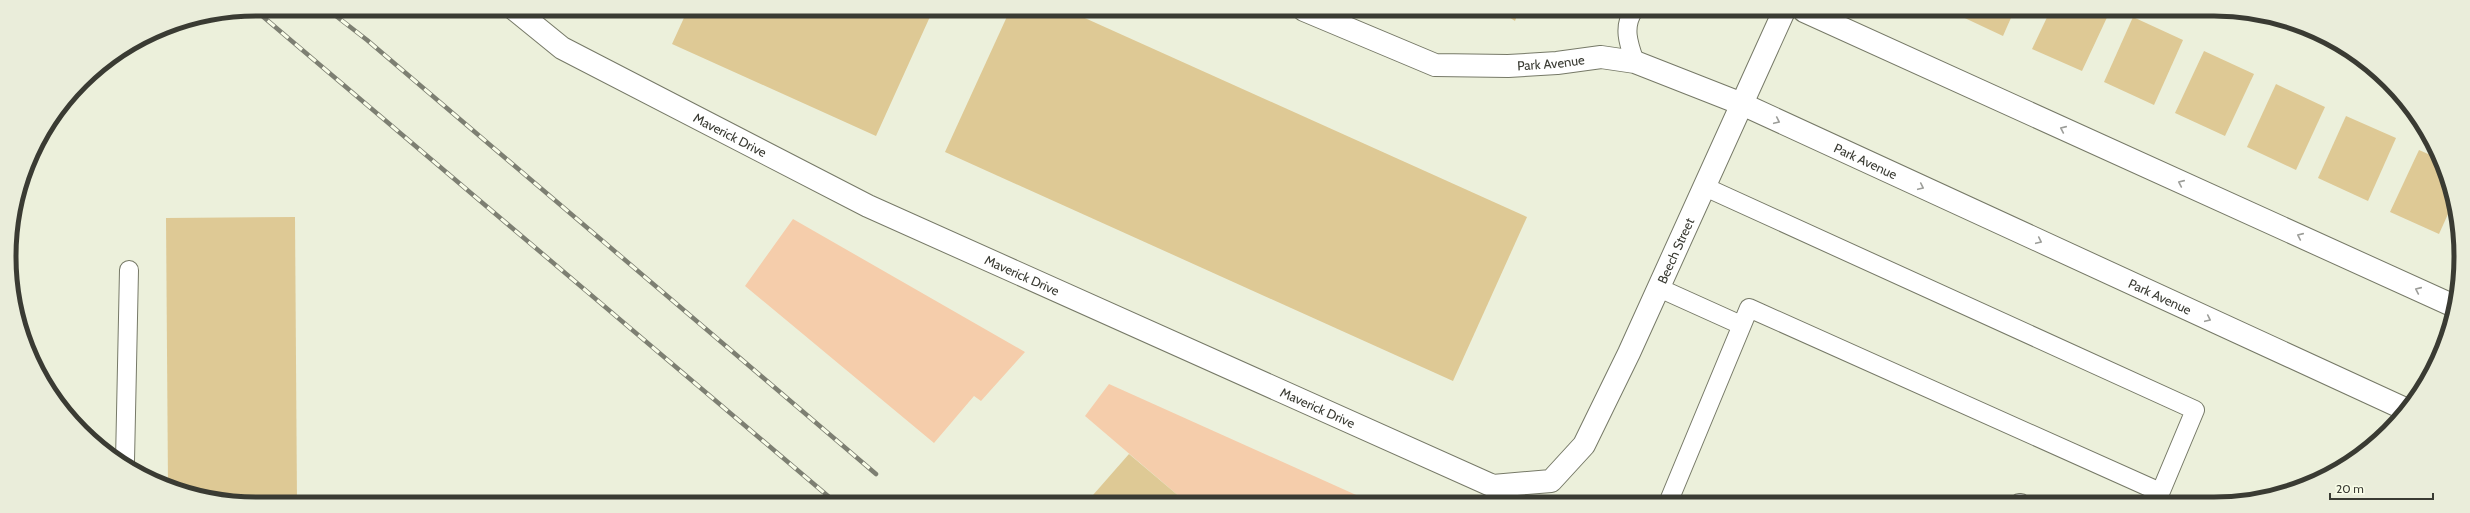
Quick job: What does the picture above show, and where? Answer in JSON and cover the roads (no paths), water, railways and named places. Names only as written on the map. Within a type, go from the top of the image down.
[{"type":"street","name":"Maverick Drive","points":[[523,16],[562,48],[868,206],[1493,486],[1551,481]]},
{"type":"street","name":"Park Avenue","points":[[1318,16],[1435,65],[1508,66],[1557,63],[1601,57],[1635,62],[1742,104],[2401,407]]},
{"type":"street","name":"Beech Street","points":[[1551,481],[1584,445],[1659,288],[1782,16]]},
{"type":"street","points":[[1815,16],[2449,304]]},
{"type":"lane","points":[[1630,16],[1627,39],[1635,62]]},
{"type":"lane","points":[[1705,187],[2195,410],[2158,497]]},
{"type":"lane","points":[[125,457],[130,270]]},
{"type":"lane","points":[[1659,288],[1742,325]]},
{"type":"lane","points":[[1670,497],[1749,308],[2156,497]]},
{"type":"railway","points":[[262,16],[829,497]]},
{"type":"railway","points":[[336,16],[367,40],[876,474]]}]
